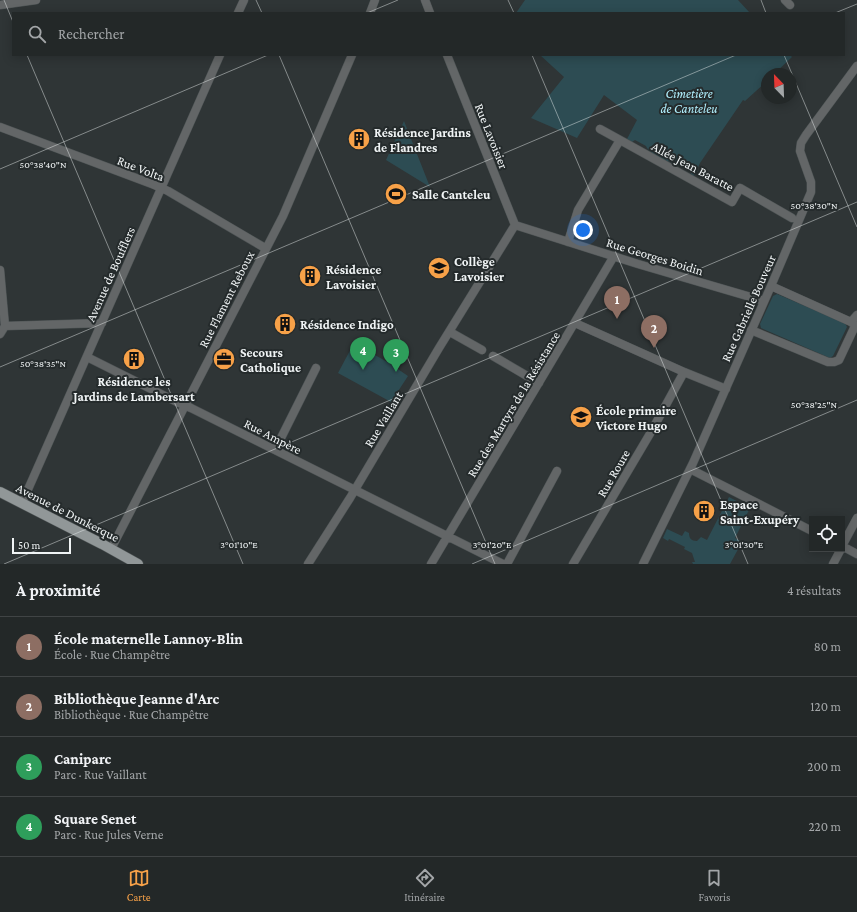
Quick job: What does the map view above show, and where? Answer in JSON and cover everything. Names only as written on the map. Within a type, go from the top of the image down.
[{"type":"main road","name":"Avenue de Dunkerque","points":[[0,492],[138,564]]},
{"type":"main road","name":"Avenue de Dunkerque","points":[[124,557],[133,564]]},
{"type":"street","points":[[0,5],[36,0]]},
{"type":"street","points":[[238,12],[244,0]]},
{"type":"street","points":[[370,12],[376,0]]},
{"type":"street","points":[[425,0],[430,12]]},
{"type":"street","name":"Avenue de Boufflers","points":[[22,503],[220,56]]},
{"type":"street","name":"Rue Flament Reboux","points":[[111,549],[283,216],[352,56]]},
{"type":"street","name":"Rue Lavoisier","points":[[447,56],[516,226]]},
{"type":"street","name":"Rue Gabrielle Bouveur","points":[[643,564],[690,468],[726,389],[811,192],[811,182],[800,151],[801,143],[857,66]]},
{"type":"street","name":"Rue Volta","points":[[0,127],[168,191],[266,248]]},
{"type":"street","name":"Allée Jean Baratte","points":[[600,129],[732,202],[740,188],[792,218]]},
{"type":"street","points":[[568,242],[578,210],[620,140]]},
{"type":"street","name":"Rue Georges Boidin","points":[[516,226],[764,301]]},
{"type":"street","name":"Rue Vaillant","points":[[308,564],[516,226]]},
{"type":"street","name":"Rue des Martyrs de la Résistance","points":[[431,564],[614,256]]},
{"type":"street","points":[[0,270],[5,326],[0,334]]},
{"type":"street","points":[[771,286],[855,325]]},
{"type":"street","points":[[751,330],[828,362],[834,362],[839,360],[855,325],[857,315]]},
{"type":"street","points":[[5,326],[102,323]]},
{"type":"street","points":[[575,323],[684,372],[726,389]]},
{"type":"street","points":[[450,332],[482,350]]},
{"type":"street","name":"Rue Ampère","points":[[87,356],[502,564]]},
{"type":"street","points":[[493,356],[539,383]]},
{"type":"street","points":[[274,450],[316,368]]},
{"type":"street","name":"Rue Roure","points":[[573,564],[651,432],[684,372]]},
{"type":"street","points":[[690,468],[809,529]]},
{"type":"street","points":[[506,564],[557,471]]},
{"type":"street","points":[[845,540],[857,518]]},
{"type":"street","points":[[845,550],[857,554]]},
{"type":"street","points":[[833,564],[839,552]]},
{"type":"green space","points":[[525,0],[738,0],[749,12],[517,12]]},
{"type":"green space","name":"Cimetière de Canteleu","points":[[541,56],[792,57],[780,68],[761,68],[761,86],[745,101],[743,100],[700,163],[694,176],[691,174],[690,170],[680,163],[671,162],[661,158],[651,152],[646,146],[635,140],[632,142],[627,139],[637,120],[604,95],[577,138],[531,118],[564,77]]},
{"type":"green space","points":[[404,121],[430,187],[386,160]]},
{"type":"green space","points":[[777,294],[845,323],[847,327],[833,356],[830,358],[761,328],[760,324],[773,296]]},
{"type":"green space","points":[[354,343],[408,376],[391,402],[338,373]]},
{"type":"green space","points":[[729,497],[750,508],[735,538],[742,542],[730,564],[693,564],[692,562],[695,562],[692,553],[684,549],[685,547],[669,539],[668,541],[663,538],[667,529],[682,536],[685,531],[689,533],[692,540],[697,541],[701,537],[707,540]]},
{"type":"place","name":"Résidence Jardins de Flandres","points":[[359,139]]},
{"type":"place","name":"Salle Canteleu","points":[[396,194]]},
{"type":"place","name":"Collège Lavoisier","points":[[439,268]]},
{"type":"place","name":"Résidence Lavoisier","points":[[310,276]]},
{"type":"place","name":"École maternelle Lannoy-Blin","points":[[617,319]]},
{"type":"place","name":"Résidence Indigo","points":[[285,324]]},
{"type":"place","name":"Bibliothèque Jeanne d'Arc","points":[[654,348]]},
{"type":"place","name":"Résidence les Jardins de Lambersart","points":[[134,359]]},
{"type":"place","name":"Secours Catholique","points":[[224,359]]},
{"type":"place","name":"Square Senet","points":[[363,370]]},
{"type":"place","name":"Caniparc","points":[[396,372]]},
{"type":"place","name":"École primaire Victore Hugo","points":[[581,417]]},
{"type":"place","name":"Espace Saint-Exupéry","points":[[704,511]]}]
